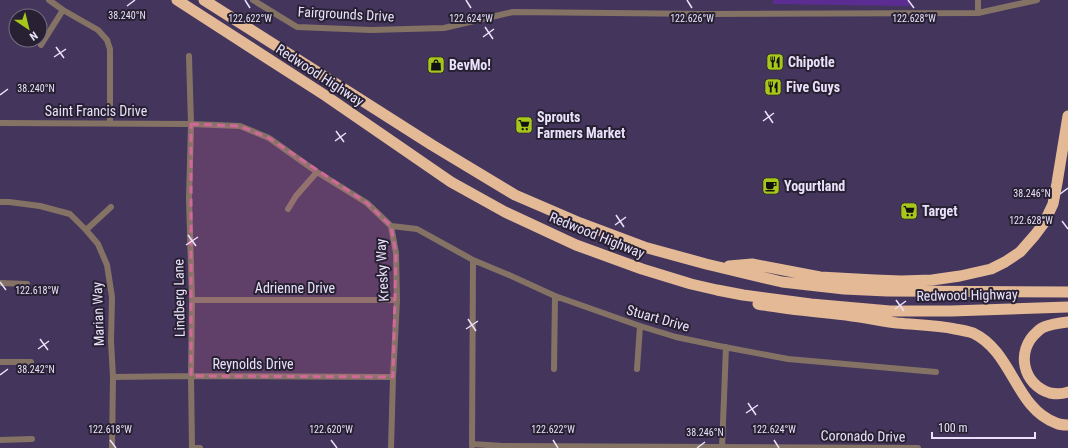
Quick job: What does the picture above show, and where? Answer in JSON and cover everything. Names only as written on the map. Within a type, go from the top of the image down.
[{"type":"highway","name":"Redwood Highway","points":[[177,0],[326,96],[451,182],[505,212],[576,245],[642,269],[691,284],[743,295],[811,304],[890,311],[950,311],[1068,307]]},
{"type":"highway","name":"Redwood Highway","points":[[204,0],[432,145],[515,195],[580,224],[644,247],[782,282],[844,289],[886,292],[1068,292]]},
{"type":"highway","points":[[716,266],[752,264],[820,277],[902,281],[932,280],[991,269],[1020,252],[1044,223],[1053,204],[1068,116]]},
{"type":"highway","points":[[743,295],[752,302],[790,310],[948,328],[972,333],[994,349],[1006,365],[1032,407],[1044,417],[1057,424],[1068,425]]},
{"type":"highway","points":[[1068,322],[1056,323],[1042,327],[1032,336],[1026,345],[1024,354],[1025,367],[1034,385],[1054,394],[1065,394],[1068,392]]},
{"type":"street","points":[[49,0],[98,30],[107,40],[110,49],[110,124]]},
{"type":"street","name":"Fairgrounds Drive","points":[[253,0],[296,27],[371,30],[444,28],[513,12],[707,14],[978,13],[1037,0]]},
{"type":"street","points":[[978,0],[978,13]]},
{"type":"street","points":[[48,34],[64,10]]},
{"type":"street","name":"Lindberg Lane","points":[[189,56],[191,124],[189,199],[192,300],[192,448]]},
{"type":"street","name":"Saint Francis Drive","points":[[0,123],[191,124]]},
{"type":"street","name":"Kresky Way","points":[[191,124],[240,126],[269,138],[317,172],[367,203],[391,226],[396,253],[397,300],[393,377],[392,448]]},
{"type":"street","points":[[288,209],[296,196],[317,172]]},
{"type":"street","name":"Marian Way","points":[[0,202],[40,206],[70,214],[98,244],[107,265],[112,297],[112,448]]},
{"type":"street","points":[[86,230],[111,208]]},
{"type":"street","name":"Stuart Drive","points":[[391,226],[416,229],[473,260],[555,296],[640,326],[676,336],[788,359],[936,372]]},
{"type":"street","points":[[472,446],[473,260]]},
{"type":"street","points":[[0,283],[27,284]]},
{"type":"street","points":[[554,370],[555,296]]},
{"type":"street","name":"Adrienne Drive","points":[[192,300],[397,300]]},
{"type":"street","points":[[637,369],[640,326]]},
{"type":"street","points":[[722,447],[726,347]]},
{"type":"street","points":[[0,362],[32,362]]},
{"type":"street","name":"Reynolds Drive","points":[[113,377],[393,377]]},
{"type":"street","points":[[0,440],[32,439]]},
{"type":"street","name":"Coronado Drive","points":[[472,446],[918,448]]},
{"type":"street","points":[[192,448],[200,448]]},
{"type":"highlighted area","points":[[191,124],[240,126],[269,138],[367,203],[391,226],[396,253],[393,377],[191,376]]},
{"type":"shaded area","points":[[773,0],[910,0],[909,6],[772,4]]},
{"type":"place","name":"Chipotle","points":[[775,62]]},
{"type":"place","name":"BevMo!","points":[[436,65]]},
{"type":"place","name":"Five Guys","points":[[773,87]]},
{"type":"place","name":"Sprouts Farmers Market","points":[[524,125]]},
{"type":"place","name":"Yogurtland","points":[[771,186]]},
{"type":"place","name":"Target","points":[[909,211]]}]
